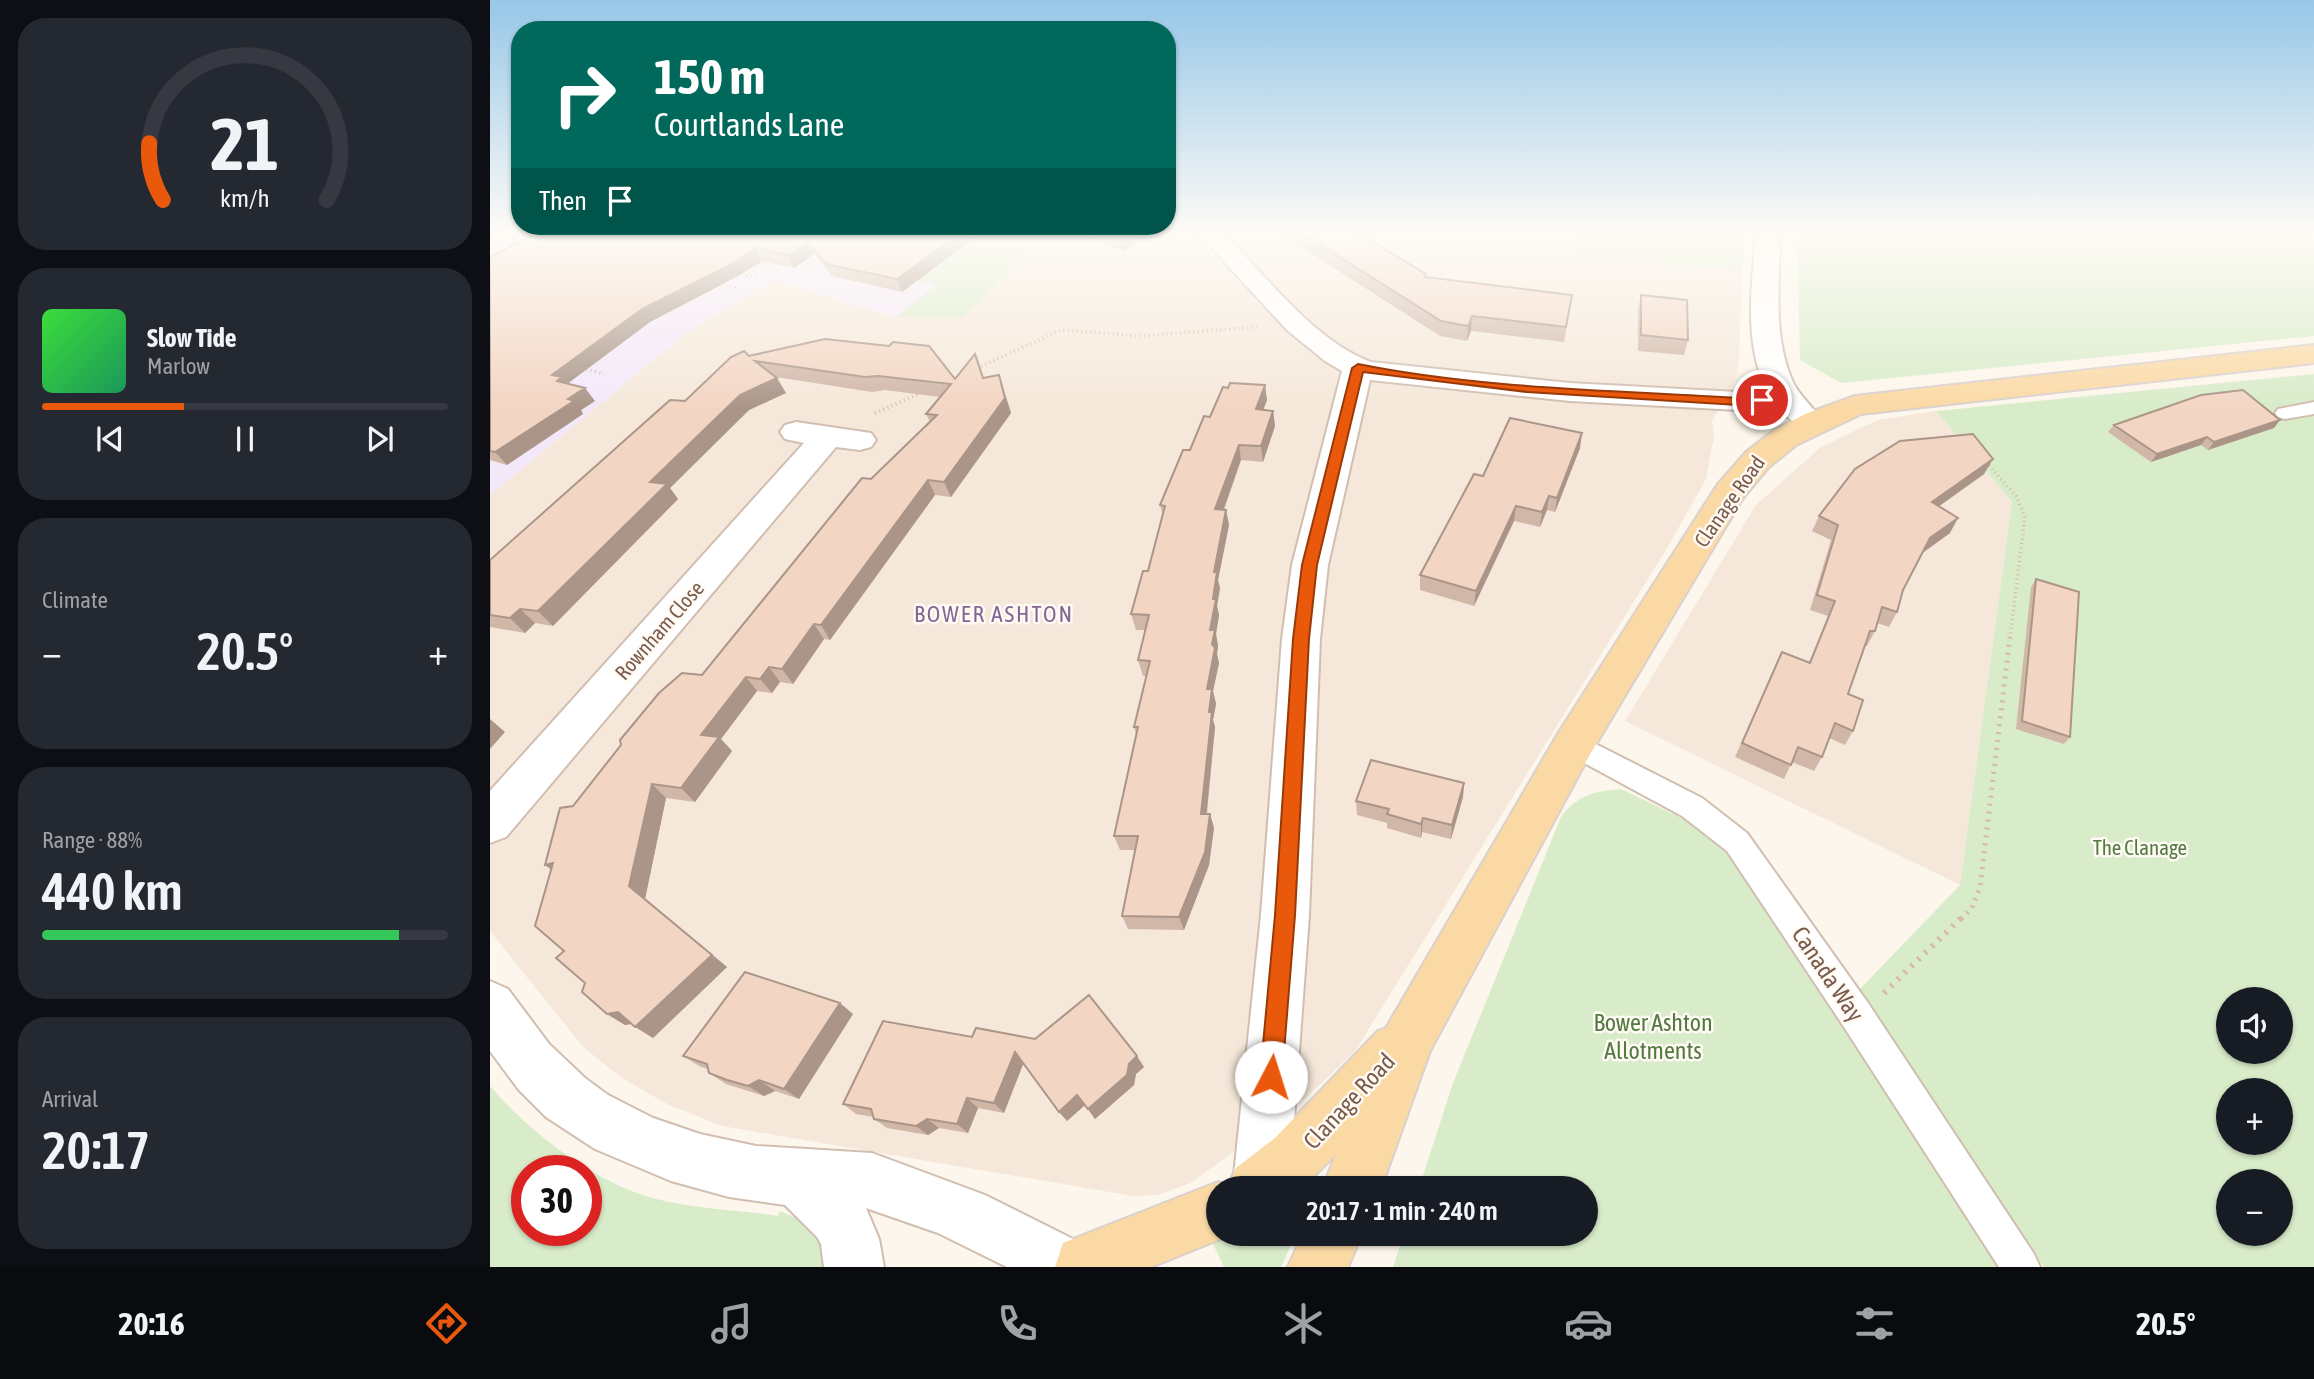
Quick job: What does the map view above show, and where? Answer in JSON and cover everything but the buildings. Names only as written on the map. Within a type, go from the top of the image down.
[{"type":"main road","name":"Clanage Road","points":[[1356,1176],[1408,1038],[1574,744],[1743,474],[1799,410],[2314,354]]},
{"type":"main road","name":"Clanage Road","points":[[1271,1176],[1295,1158],[1408,1038]]},
{"type":"main road","name":"Clanage Road","points":[[1072,1266],[1206,1211]]},
{"type":"main road","points":[[1318,1267],[1328,1246]]},
{"type":"street","points":[[1267,291],[1331,351],[1358,368],[1527,389],[1738,401],[1799,410]]},
{"type":"street","points":[[1768,291],[1768,355],[1776,382],[1799,410]]},
{"type":"street","points":[[1248,1176],[1285,915],[1302,627],[1310,565],[1358,368]]},
{"type":"street","name":"Rownham Close","points":[[490,823],[838,431]]},
{"type":"street","points":[[490,1007],[544,1078],[573,1104],[658,1148],[731,1169],[798,1179],[863,1179],[928,1200],[1072,1266]]},
{"type":"street","points":[[798,1179],[829,1202],[848,1235],[854,1267]]},
{"type":"lane","points":[[2285,413],[2314,408]]},
{"type":"lane","name":"Canada Way","points":[[1574,744],[1692,807],[1737,842],[1856,1016],[2021,1267]]},
{"type":"path","points":[[976,368],[1061,330],[1141,336],[1299,324]]},
{"type":"path","points":[[578,367],[604,374]]},
{"type":"path","points":[[838,431],[928,390]]},
{"type":"path","points":[[1856,1016],[1875,1002],[1972,908],[1980,887],[2025,516],[2017,496],[1980,456]]},
{"type":"shaded area","points":[[490,291],[755,291],[685,334],[490,495]]},
{"type":"shaded area","points":[[755,291],[810,291],[896,317],[964,317],[989,291],[1741,291],[1736,378],[1712,421],[1714,437],[1706,479],[1669,545],[1355,1051],[1307,1097],[1191,1183],[1158,1195],[1133,1196],[722,1126],[667,1104],[622,1078],[583,1047],[490,931],[490,495],[685,334]]},
{"type":"shaded area","points":[[810,291],[989,291],[964,317],[896,317]]},
{"type":"shaded area","points":[[1936,411],[2012,502],[1960,885],[1625,721],[1756,505],[1821,447],[1878,420]]},
{"type":"green space","points":[[928,291],[989,291],[964,317],[896,317]]},
{"type":"green space","points":[[1798,291],[2314,291],[2314,336],[1841,383],[1800,360]]},
{"type":"green space","name":"The Clanage","points":[[2314,374],[2314,1267],[2044,1267],[1859,990],[1960,885],[2012,502],[1936,411]]},
{"type":"green space","name":"Bower Ashton Allotments","points":[[1621,789],[1702,828],[1725,848],[1751,881],[2006,1267],[1393,1267],[1400,1246],[1598,1246],[1598,1176],[1423,1176],[1453,1083],[1561,817],[1580,799],[1603,791]]},
{"type":"green space","points":[[490,1086],[524,1121],[567,1155],[511,1155],[511,1246],[602,1246],[602,1177],[634,1192],[671,1202],[778,1216],[780,1211],[800,1220],[818,1237],[826,1267],[490,1267]]},
{"type":"green space","points":[[1214,1246],[1291,1246],[1281,1267],[1224,1267]]},
{"type":"district","name":"BOWER ASHTON","points":[[994,614]]},
{"type":"route","points":[[1271,1077],[1285,915],[1301,639],[1310,565],[1358,368],[1527,389],[1738,401],[1762,400]]}]
